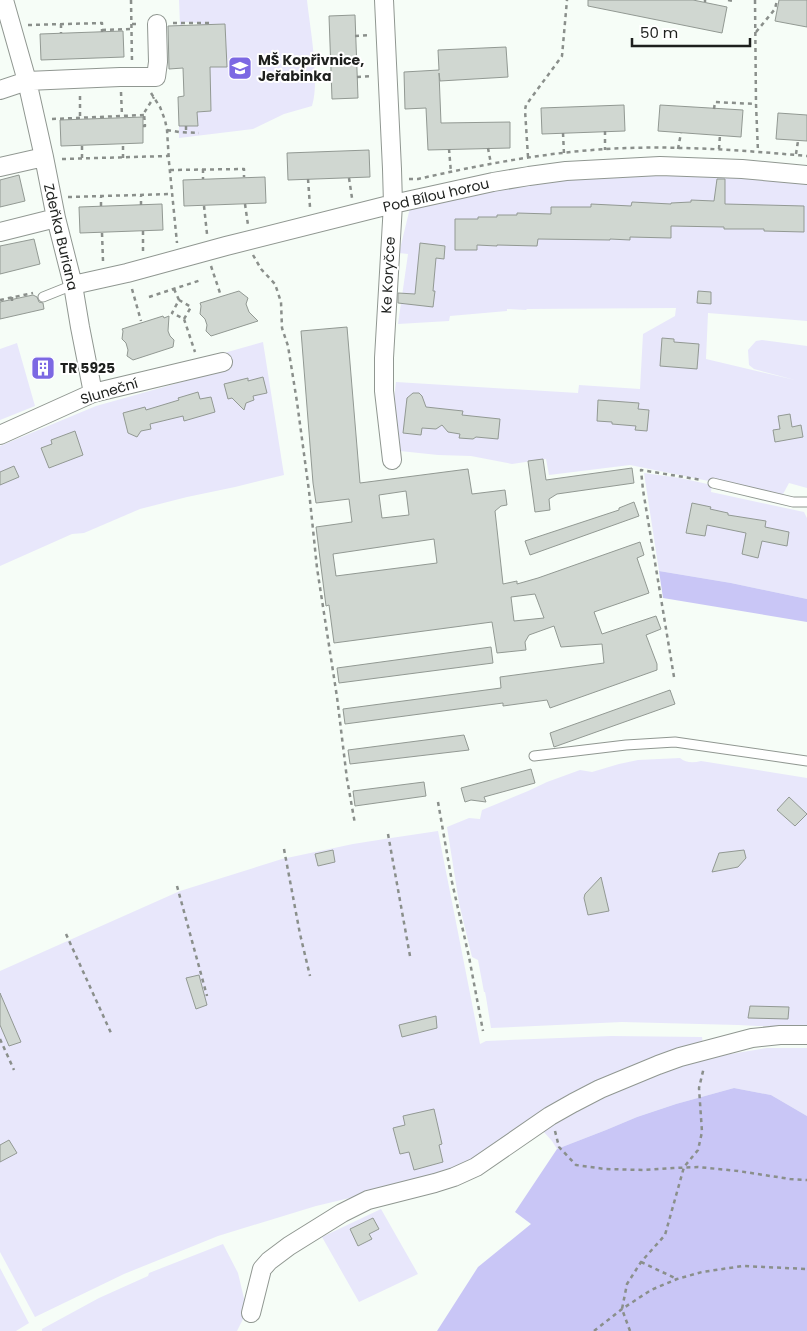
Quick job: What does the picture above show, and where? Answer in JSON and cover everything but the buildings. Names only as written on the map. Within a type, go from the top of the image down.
[{"type":"street","name":"Zdeňka Buriana","points":[[4,0],[44,157],[56,218],[73,285],[94,393]]},
{"type":"street","name":"Ke Koryčce","points":[[384,0],[393,204],[384,358],[384,391],[392,460]]},
{"type":"street","points":[[0,90],[26,81],[156,77],[158,62],[157,24]]},
{"type":"street","points":[[0,167],[44,157]]},
{"type":"street","name":"Pod Bílou horou","points":[[73,285],[180,260],[393,204],[530,176],[566,171],[660,166],[756,171],[807,176]]},
{"type":"street","points":[[0,232],[56,218]]},
{"type":"street","name":"Sluneční","points":[[0,435],[94,393],[223,362]]},
{"type":"street","points":[[250,1313],[262,1269],[269,1261],[289,1246],[342,1213],[368,1200],[435,1184],[476,1167],[550,1116],[600,1089],[665,1063],[752,1038],[807,1035]]},
{"type":"lane","points":[[43,297],[73,285]]},
{"type":"lane","points":[[713,483],[793,502],[807,502]]},
{"type":"lane","points":[[534,756],[626,745],[675,742],[807,761]]},
{"type":"path","points":[[130,0],[132,62]]},
{"type":"path","points":[[530,176],[526,105],[562,56],[568,0]]},
{"type":"path","points":[[728,0],[734,0]]},
{"type":"path","points":[[755,0],[758,152],[756,171]]},
{"type":"path","points":[[755,33],[775,9],[777,0]]},
{"type":"path","points":[[22,25],[102,23],[102,31],[131,29]]},
{"type":"path","points":[[61,24],[61,33]]},
{"type":"path","points":[[356,36],[370,35]]},
{"type":"path","points":[[357,77],[379,76]]},
{"type":"path","points":[[150,91],[160,107],[167,130],[168,156],[180,260]]},
{"type":"path","points":[[121,92],[122,117]]},
{"type":"path","points":[[80,94],[80,119]]},
{"type":"path","points":[[143,126],[145,126],[144,113],[154,97]]},
{"type":"path","points":[[714,108],[716,102],[756,104]]},
{"type":"path","points":[[52,119],[144,115]]},
{"type":"path","points":[[186,126],[186,133]]},
{"type":"path","points":[[167,130],[186,133],[199,132]]},
{"type":"path","points":[[605,131],[606,169]]},
{"type":"path","points":[[562,133],[566,171]]},
{"type":"path","points":[[123,144],[123,158]]},
{"type":"path","points":[[82,146],[82,158]]},
{"type":"path","points":[[449,149],[453,191]]},
{"type":"path","points":[[62,159],[168,156]]},
{"type":"path","points":[[203,169],[203,179]]},
{"type":"path","points":[[170,170],[244,169],[244,177]]},
{"type":"path","points":[[308,179],[313,225]]},
{"type":"path","points":[[62,197],[172,194]]},
{"type":"path","points":[[101,196],[101,206]]},
{"type":"path","points":[[141,196],[141,205]]},
{"type":"path","points":[[204,206],[205,229],[209,251],[221,296]]},
{"type":"path","points":[[143,231],[143,249],[147,268]]},
{"type":"path","points":[[102,233],[102,258],[106,278]]},
{"type":"path","points":[[251,240],[254,255],[262,269],[275,284],[281,302],[282,328],[288,346],[297,402],[317,568],[355,824]]},
{"type":"path","points":[[127,273],[142,321]]},
{"type":"path","points":[[149,297],[201,280]]},
{"type":"path","points":[[174,289],[179,300],[191,307],[184,319]]},
{"type":"path","points":[[0,300],[32,292],[43,297]]},
{"type":"path","points":[[12,297],[12,302]]},
{"type":"path","points":[[179,300],[172,313],[184,319],[200,367]]},
{"type":"path","points":[[674,676],[640,470],[713,483]]},
{"type":"path","points":[[438,802],[452,882],[483,1031]]},
{"type":"path","points":[[388,834],[410,956]]},
{"type":"path","points":[[284,849],[310,976]]},
{"type":"path","points":[[176,886],[207,996]]},
{"type":"path","points":[[66,934],[111,1033]]},
{"type":"path","points":[[0,1039],[14,1070]]},
{"type":"path","points":[[630,1331],[622,1309],[627,1284],[641,1262],[665,1235],[684,1167],[698,1150],[702,1132],[699,1088],[710,1049]]},
{"type":"path","points":[[559,1146],[576,1165],[605,1169],[644,1170],[698,1167],[807,1180]]},
{"type":"path","points":[[641,1262],[676,1279]]},
{"type":"path","points":[[594,1331],[622,1309],[651,1290],[676,1279],[702,1272],[742,1266],[807,1269]]},
{"type":"shaded area","name":"MŠ Kopřivnice, Jeřabinka","points":[[179,0],[307,0],[315,68],[312,106],[284,114],[253,129],[179,138],[179,126],[197,126],[197,112],[211,111],[210,67],[227,67],[225,24],[199,25],[198,23],[183,22],[180,25]]},
{"type":"shaded area","points":[[643,174],[718,176],[807,183],[807,321],[708,313],[706,359],[795,380],[754,369],[749,365],[748,350],[756,341],[762,340],[807,346],[807,488],[789,483],[782,496],[630,465],[549,475],[546,459],[512,464],[471,456],[400,451],[398,447],[394,399],[396,382],[578,393],[579,385],[640,389],[643,334],[675,316],[676,308],[507,309],[507,311],[450,316],[449,321],[398,324],[408,254],[399,253],[410,208],[459,196],[568,178]]},
{"type":"shaded area","points":[[263,342],[284,475],[140,509],[84,533],[72,534],[0,566],[0,446],[96,406],[228,369],[224,353]]},
{"type":"shaded area","points":[[17,343],[35,406],[0,420],[0,349]]},
{"type":"shaded area","points":[[644,473],[712,485],[711,492],[804,512],[807,518],[807,599],[731,583],[659,571]]},
{"type":"shaded area","points":[[659,571],[731,583],[807,599],[807,622],[663,598]]},
{"type":"shaded area","points":[[680,758],[690,762],[701,761],[807,778],[807,1028],[622,1022],[491,1028],[478,960],[472,957],[459,903],[447,827],[469,818],[480,819],[482,810],[580,770],[592,772],[638,760]]},
{"type":"shaded area","points":[[438,831],[480,1044],[486,1041],[611,1036],[702,1037],[703,1045],[466,1167],[417,1182],[316,1206],[218,1236],[124,1274],[35,1317],[0,1252],[0,971],[180,891],[282,859],[353,844]]},
{"type":"shaded area","points":[[767,1048],[807,1048],[807,1116],[771,1095],[734,1088],[637,1117],[557,1149],[542,1130],[597,1099],[663,1071],[706,1058]]},
{"type":"shaded area","points":[[734,1088],[771,1095],[807,1116],[807,1331],[437,1331],[478,1267],[531,1224],[515,1212],[557,1149],[637,1117]]},
{"type":"shaded area","points":[[381,1209],[418,1274],[359,1302],[322,1237]]},
{"type":"shaded area","points":[[223,1244],[238,1273],[247,1311],[237,1331],[42,1331],[42,1329],[99,1298],[148,1276],[149,1273]]},
{"type":"shaded area","points":[[0,1268],[29,1323],[16,1331],[0,1331]]},
{"type":"place","name":"MŠ Kopřivnice, Jeřabinka","points":[[240,68]]},
{"type":"place","name":"TR 5925","points":[[43,368]]}]
